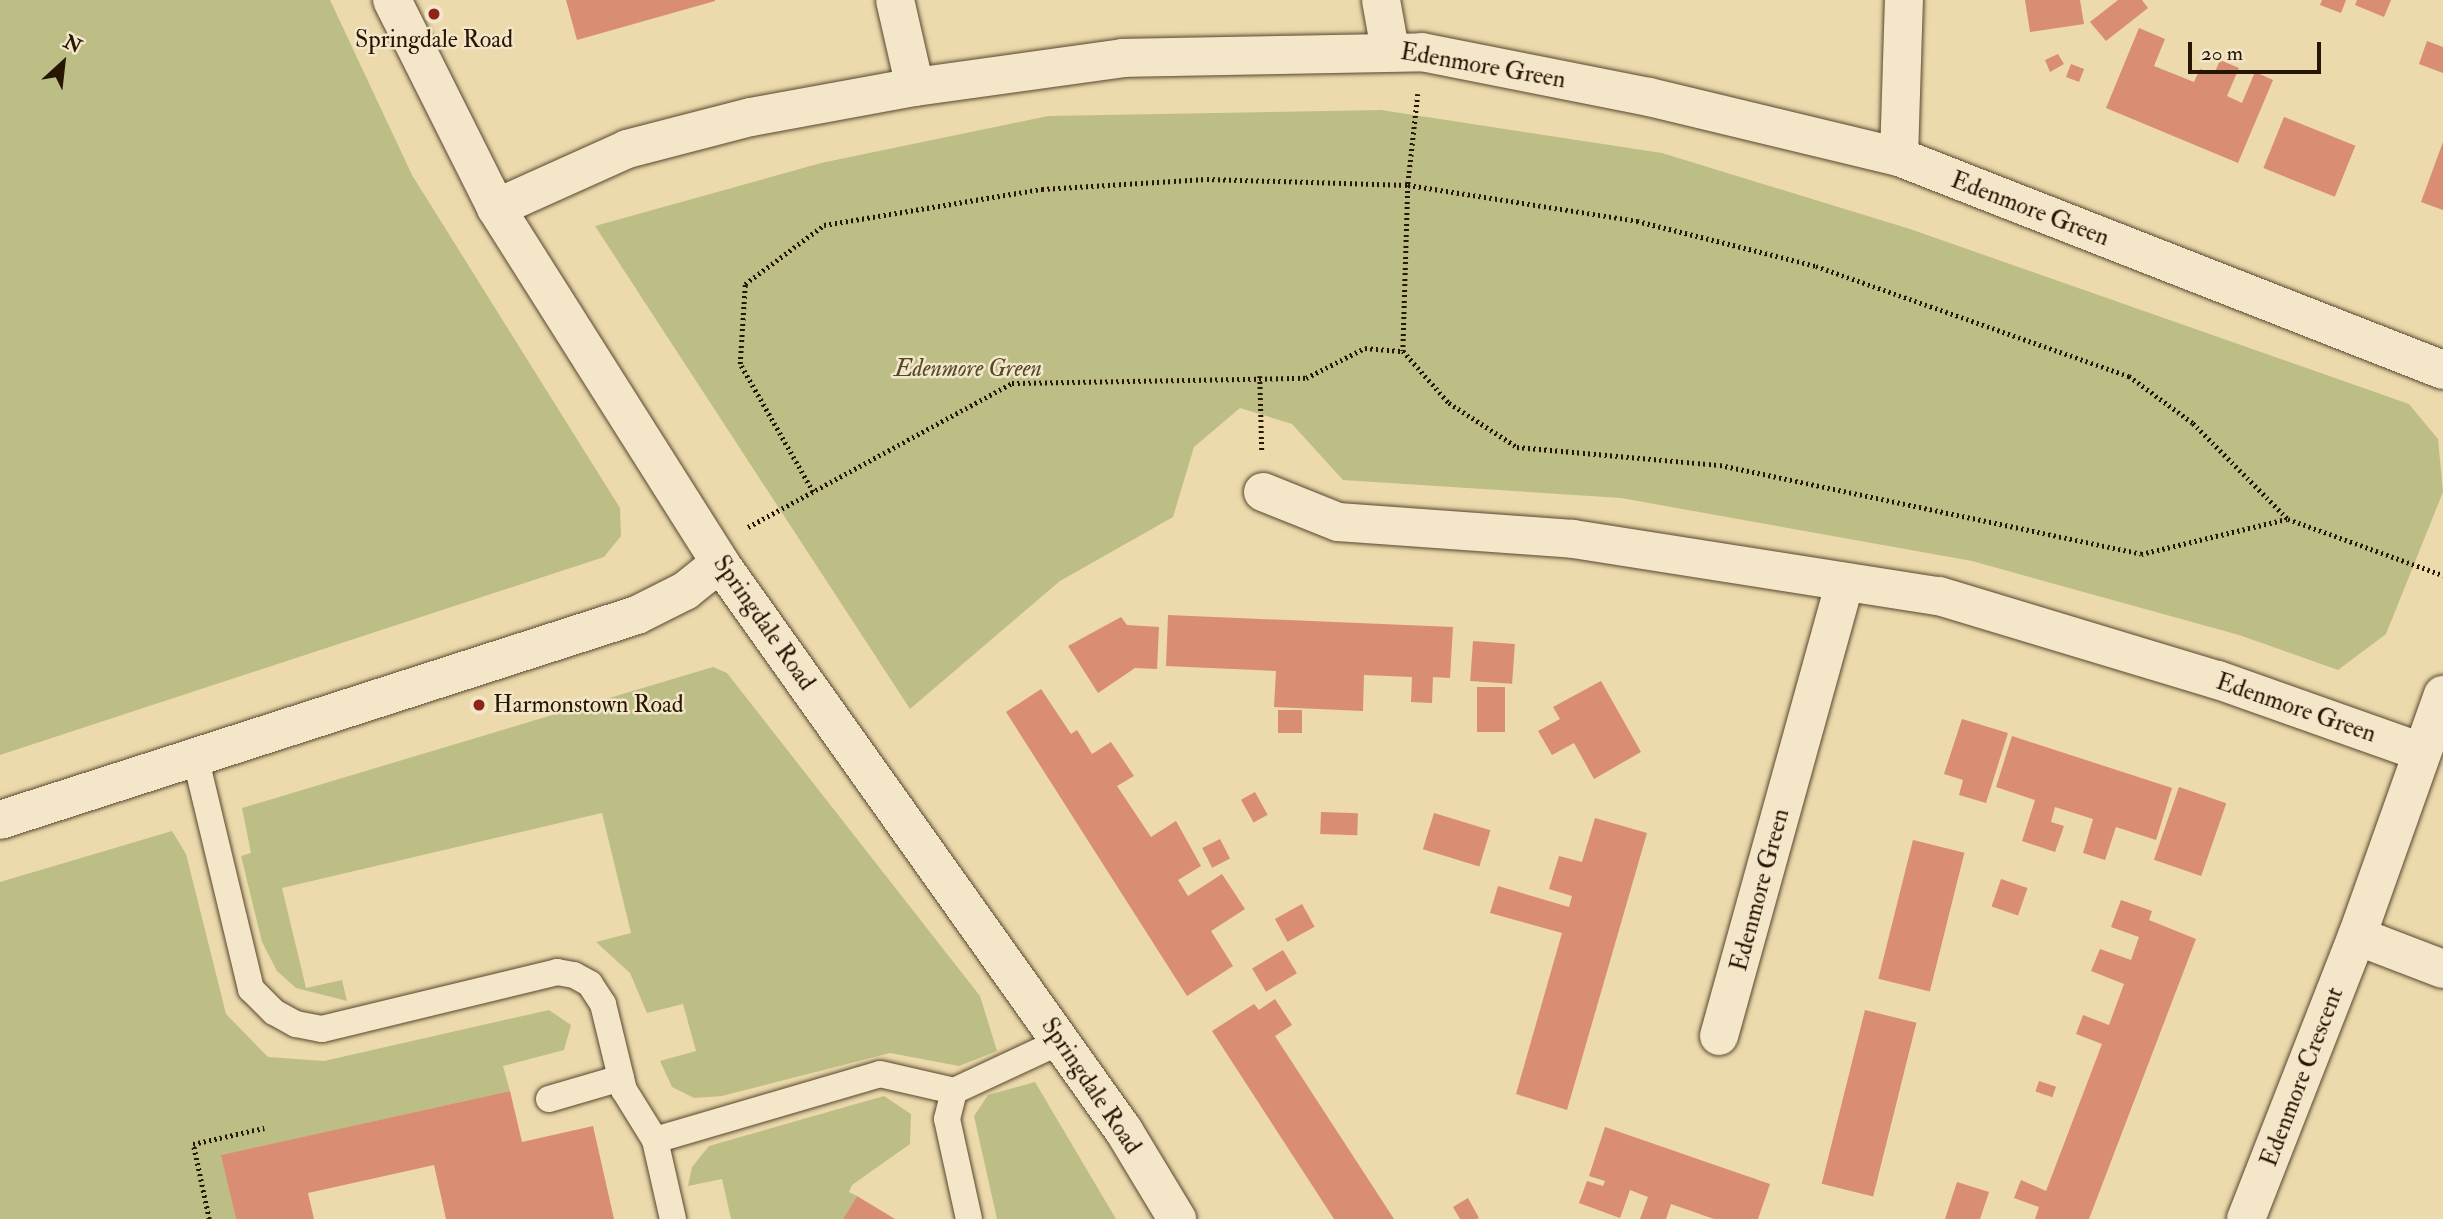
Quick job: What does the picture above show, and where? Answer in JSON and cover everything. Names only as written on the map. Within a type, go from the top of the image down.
[{"type":"street","name":"Springdale Road","points":[[393,0],[496,208],[715,555],[1061,1041],[1177,1219]]},
{"type":"street","points":[[895,0],[915,87]]},
{"type":"street","points":[[1381,0],[1406,51]]},
{"type":"street","points":[[1899,158],[1904,0]]},
{"type":"street","name":"Edenmore Green","points":[[496,208],[627,149],[751,117],[915,87],[1123,58],[1406,51],[1648,97],[1899,158],[2443,370]]},
{"type":"street","name":"Edenmore Green","points":[[1262,492],[1338,522],[1573,540],[1939,597],[2218,680],[2421,752]]},
{"type":"street","points":[[0,820],[196,760],[638,615],[685,591],[715,555]]},
{"type":"street","name":"Edenmore Green","points":[[1719,1036],[1844,582]]},
{"type":"street","name":"Edenmore Crescent","points":[[2246,1219],[2357,936],[2443,695]]},
{"type":"street","points":[[2357,936],[2443,969]]},
{"type":"lane","points":[[196,760],[251,989],[274,1012],[296,1024],[322,1028],[557,972],[574,975],[590,984],[603,1004],[621,1078],[655,1140],[673,1219]]},
{"type":"lane","points":[[655,1140],[880,1074],[954,1091],[1061,1041]]},
{"type":"lane","points":[[549,1099],[621,1078]]},
{"type":"lane","points":[[954,1091],[947,1119],[969,1219]]},
{"type":"path","points":[[1403,351],[1408,185],[1406,51]]},
{"type":"path","points":[[813,492],[740,364],[744,284],[824,225],[1042,189],[1207,179],[1408,185],[1637,221],[1816,266],[2129,376],[2193,423],[2288,519],[2443,575]]},
{"type":"path","points":[[715,555],[813,492],[1012,383],[1260,376],[1306,378],[1365,348],[1403,351],[1450,403],[1517,447],[1720,466],[2141,554],[2288,519]]},
{"type":"path","points":[[1260,376],[1262,492]]},
{"type":"path","points":[[209,1219],[193,1144],[264,1128]]},
{"type":"green space","points":[[0,0],[330,0],[412,175],[620,508],[621,536],[604,557],[0,755]]},
{"type":"green space","name":"Edenmore Green","points":[[1381,110],[1662,153],[1910,229],[2409,404],[2438,439],[2443,492],[2386,634],[2338,670],[2239,635],[1972,561],[1621,498],[1343,480],[1292,424],[1240,408],[1194,447],[1173,517],[1060,581],[910,709],[595,226],[821,163],[1048,116]]},
{"type":"green space","points":[[713,667],[727,673],[980,996],[997,1051],[959,1066],[890,1053],[722,1096],[694,1098],[672,1087],[660,1061],[696,1051],[683,1004],[647,1013],[630,973],[596,942],[631,933],[602,813],[282,888],[306,988],[342,980],[347,1001],[296,988],[277,971],[262,942],[241,856],[251,853],[242,808]]},
{"type":"green space","points":[[172,831],[186,854],[226,1014],[268,1057],[324,1061],[549,1010],[571,1025],[564,1050],[503,1066],[510,1091],[222,1155],[236,1219],[0,1219],[0,882]]},
{"type":"green space","points":[[1035,1082],[1116,1219],[997,1219],[974,1116],[988,1095]]},
{"type":"green space","points":[[884,1096],[911,1114],[910,1144],[852,1185],[849,1192],[857,1196],[843,1219],[731,1219],[722,1179],[688,1186],[692,1167],[709,1146]]},
{"type":"building","points":[[566,0],[715,0],[715,1],[577,40]]},
{"type":"building","points":[[2025,0],[2080,0],[2084,24],[2030,32]]},
{"type":"building","points":[[2118,0],[2142,0],[2148,8],[2106,41],[2090,22]]},
{"type":"building","points":[[2322,0],[2346,0],[2341,13],[2320,5]]},
{"type":"building","points":[[2357,0],[2391,0],[2384,17],[2355,5]]},
{"type":"building","points":[[2139,28],[2165,39],[2154,66],[2194,82],[2200,69],[2214,74],[2220,60],[2239,68],[2227,96],[2242,103],[2255,72],[2273,80],[2238,163],[2106,108]]},
{"type":"building","points":[[2427,41],[2443,47],[2443,73],[2419,64]]},
{"type":"building","points":[[2058,54],[2064,64],[2050,72],[2045,60]]},
{"type":"building","points":[[2071,64],[2084,69],[2079,82],[2066,77]]},
{"type":"building","points":[[2284,117],[2355,146],[2335,197],[2263,168]]},
{"type":"building","points":[[2443,142],[2443,210],[2421,202]]},
{"type":"building","points":[[1168,615],[1453,627],[1450,678],[1433,677],[1432,703],[1411,702],[1412,677],[1364,675],[1363,711],[1274,707],[1276,671],[1166,666]]},
{"type":"building","points":[[1121,617],[1127,625],[1159,627],[1157,669],[1135,668],[1098,693],[1068,646]]},
{"type":"building","points":[[1473,641],[1515,644],[1512,684],[1470,681]]},
{"type":"building","points":[[1601,681],[1641,752],[1594,779],[1574,743],[1552,755],[1538,731],[1560,719],[1553,707]]},
{"type":"building","points":[[1477,687],[1505,687],[1505,732],[1477,732]]},
{"type":"building","points":[[1041,689],[1071,734],[1077,730],[1092,754],[1111,742],[1134,776],[1117,786],[1151,837],[1176,821],[1201,866],[1178,880],[1188,896],[1222,874],[1245,909],[1211,931],[1233,966],[1187,996],[1006,712]]},
{"type":"building","points":[[1278,710],[1302,710],[1302,733],[1278,733]]},
{"type":"building","points":[[1962,719],[2008,733],[1986,803],[1959,795],[1963,780],[1944,774]]},
{"type":"building","points":[[2012,736],[2172,788],[2156,840],[2116,827],[2105,860],[2083,853],[2093,819],[2055,807],[2051,822],[2064,826],[2055,852],[2022,841],[2035,800],[1996,787]]},
{"type":"building","points":[[2179,787],[2226,803],[2201,876],[2154,860]]},
{"type":"building","points":[[1255,792],[1268,815],[1254,822],[1241,800]]},
{"type":"building","points":[[1321,812],[1358,813],[1357,835],[1320,834]]},
{"type":"building","points":[[1434,813],[1490,830],[1479,867],[1423,849]]},
{"type":"building","points":[[1595,818],[1647,833],[1567,1110],[1516,1094],[1562,933],[1490,913],[1498,886],[1569,907],[1572,896],[1549,889],[1559,856],[1582,862]]},
{"type":"building","points":[[1220,839],[1230,859],[1212,868],[1202,848]]},
{"type":"building","points":[[1913,840],[1964,853],[1930,992],[1878,979]]},
{"type":"building","points":[[2001,879],[2027,888],[2018,916],[1992,906]]},
{"type":"building","points":[[2121,900],[2152,911],[2149,920],[2196,939],[2089,1219],[2035,1219],[2039,1207],[2014,1198],[2021,1180],[2046,1191],[2102,1044],[2076,1034],[2083,1015],[2109,1025],[2124,984],[2091,971],[2100,949],[2131,960],[2139,937],[2111,927]]},
{"type":"building","points":[[1302,904],[1315,927],[1287,942],[1275,919]]},
{"type":"building","points":[[1283,950],[1297,973],[1266,992],[1252,969]]},
{"type":"building","points":[[1275,999],[1292,1025],[1275,1036],[1394,1219],[1334,1219],[1212,1031],[1254,1004],[1259,1010]]},
{"type":"building","points":[[1865,1010],[1916,1023],[1873,1197],[1822,1184]]},
{"type":"building","points":[[2039,1081],[2056,1087],[2052,1097],[2035,1091]]},
{"type":"building","points":[[510,1091],[522,1142],[593,1126],[614,1219],[446,1219],[434,1165],[308,1193],[314,1219],[236,1219],[221,1155]]},
{"type":"building","points":[[1605,1127],[1770,1184],[1758,1219],[1714,1219],[1671,1204],[1666,1219],[1640,1219],[1648,1197],[1630,1190],[1620,1218],[1579,1203],[1587,1181],[1603,1186],[1605,1181],[1589,1176]]},
{"type":"building","points":[[1957,1182],[1989,1192],[1980,1219],[1945,1219]]},
{"type":"building","points":[[857,1196],[895,1219],[843,1219]]},
{"type":"building","points":[[1468,1198],[1479,1218],[1460,1219],[1453,1207]]},
{"type":"place","name":"Springdale Road","points":[[434,14]]},
{"type":"place","name":"Harmonstown Road","points":[[479,705]]}]
